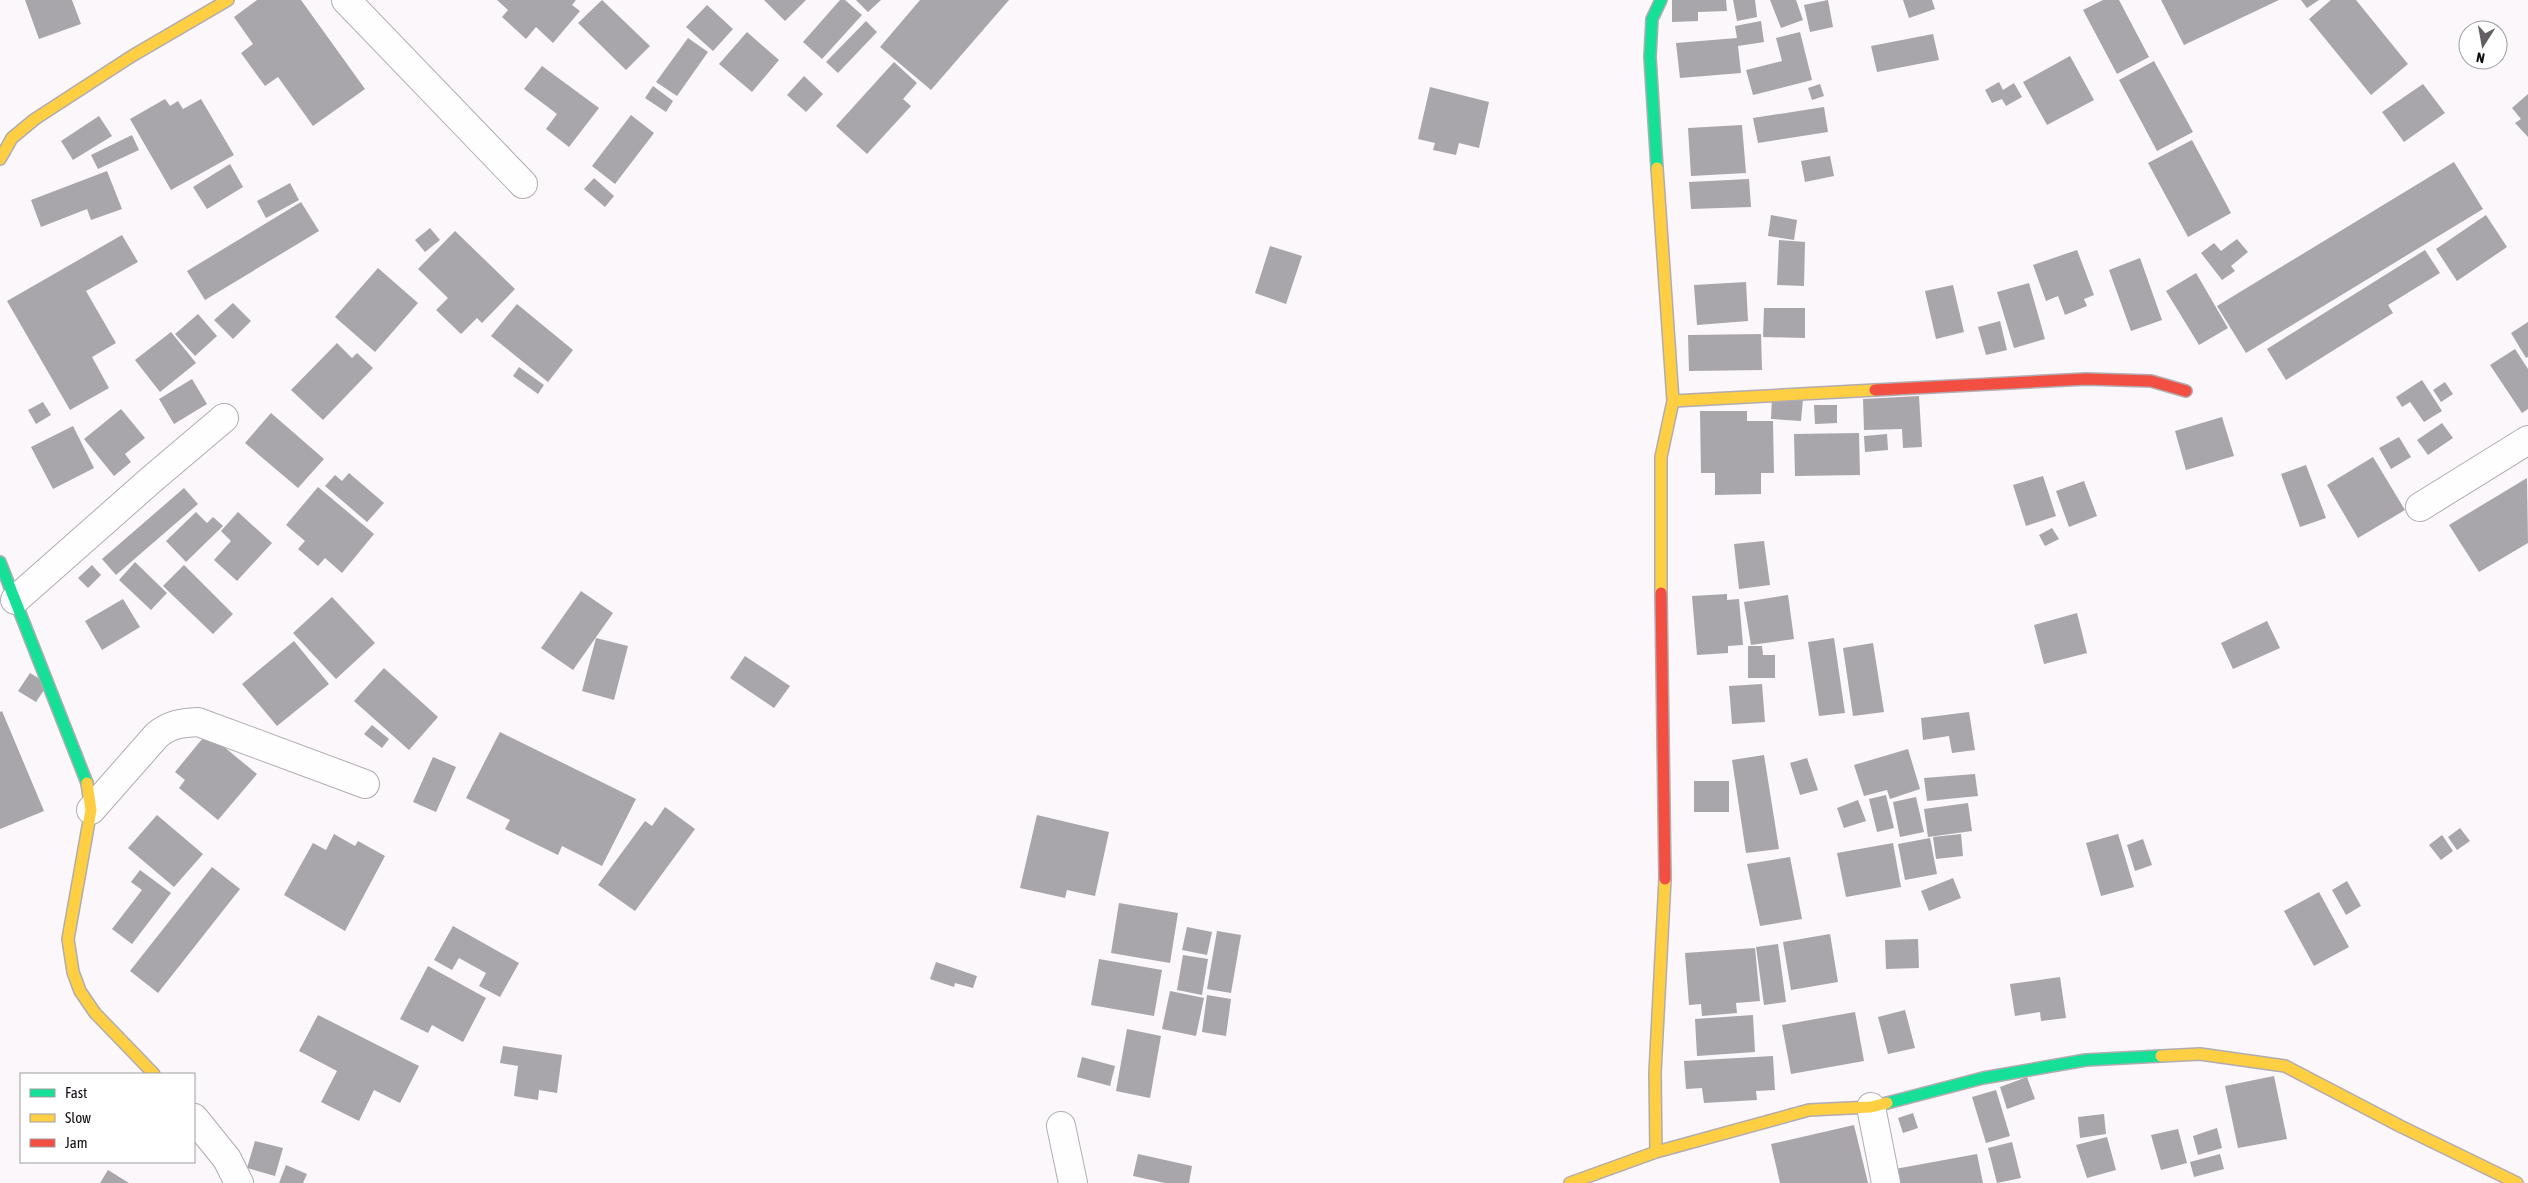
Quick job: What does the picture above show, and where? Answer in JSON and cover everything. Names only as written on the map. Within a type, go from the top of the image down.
[{"type":"street","points":[[0,159],[12,138],[35,119],[132,56],[228,0]]},
{"type":"street","points":[[346,0],[523,184]]},
{"type":"street","points":[[1656,1152],[1655,1073],[1665,870],[1661,734],[1661,457],[1674,401],[1650,57],[1652,19],[1661,0]]},
{"type":"street","points":[[1674,401],[2086,379],[2151,381],[2186,390]]},
{"type":"street","points":[[15,600],[224,418]]},
{"type":"street","points":[[2420,507],[2528,440]]},
{"type":"street","points":[[0,562],[87,782],[91,810],[68,939],[69,958],[80,989],[89,1003],[153,1073]]},
{"type":"street","points":[[91,810],[157,734],[166,727],[178,723],[198,722],[208,725],[365,784]]},
{"type":"street","points":[[1570,1183],[1656,1152],[1809,1110],[1871,1107],[1983,1078],[2086,1060],[2200,1054],[2248,1059],[2285,1066],[2408,1130],[2517,1183]]},
{"type":"street","points":[[1871,1107],[1886,1183]]},
{"type":"street","points":[[195,1119],[227,1159],[239,1183]]},
{"type":"street","points":[[1061,1126],[1073,1183]]},
{"type":"building","points":[[25,0],[72,0],[81,24],[39,39]]},
{"type":"building","points":[[257,0],[301,0],[365,89],[313,126],[278,77],[265,86],[241,53],[253,44],[234,17]]},
{"type":"building","points":[[497,0],[576,0],[572,5],[580,11],[553,43],[536,27],[526,39],[502,17],[508,10]]},
{"type":"building","points":[[602,0],[650,46],[626,70],[578,23]]},
{"type":"building","points":[[764,0],[806,0],[785,21]]},
{"type":"building","points":[[840,0],[845,0],[862,15],[822,59],[803,42]]},
{"type":"building","points":[[856,0],[881,0],[868,12]]},
{"type":"building","points":[[920,0],[1009,0],[931,90],[880,47]]},
{"type":"building","points":[[1672,0],[1726,0],[1727,11],[1698,12],[1698,21],[1672,22]]},
{"type":"building","points":[[1733,0],[1755,0],[1757,17],[1737,21]]},
{"type":"building","points":[[1770,0],[1796,0],[1803,20],[1781,28]]},
{"type":"building","points":[[1828,0],[1833,27],[1810,32],[1804,5]]},
{"type":"building","points":[[1903,0],[1932,0],[1935,9],[1909,18]]},
{"type":"building","points":[[2103,0],[2119,0],[2149,57],[2117,74],[2083,10]]},
{"type":"building","points":[[2161,0],[2279,0],[2184,45]]},
{"type":"building","points":[[2301,0],[2319,0],[2307,8]]},
{"type":"building","points":[[2331,0],[2356,0],[2408,64],[2371,95],[2309,19]]},
{"type":"building","points":[[707,5],[733,29],[713,51],[686,27]]},
{"type":"building","points":[[866,21],[877,32],[838,73],[826,62]]},
{"type":"building","points":[[1761,21],[1764,42],[1738,46],[1741,73],[1680,78],[1676,43],[1737,38],[1735,26]]},
{"type":"building","points":[[747,32],[779,60],[752,92],[719,64]]},
{"type":"building","points":[[1800,32],[1812,80],[1753,95],[1746,70],[1782,61],[1776,38]]},
{"type":"building","points":[[1933,34],[1939,60],[1877,72],[1871,46]]},
{"type":"building","points":[[688,38],[708,52],[677,96],[656,82]]},
{"type":"building","points":[[2070,56],[2094,100],[2047,125],[2023,82]]},
{"type":"building","points":[[2154,61],[2193,132],[2157,151],[2119,80]]},
{"type":"building","points":[[894,62],[917,83],[903,99],[911,106],[867,154],[836,126]]},
{"type":"building","points":[[542,66],[599,108],[569,147],[546,129],[557,114],[524,89]]},
{"type":"building","points":[[804,76],[823,94],[806,112],[787,95]]},
{"type":"building","points":[[1999,82],[2003,90],[2014,83],[2022,97],[2006,106],[2002,99],[1992,103],[1985,90]]},
{"type":"building","points":[[1820,84],[1824,96],[1812,100],[1808,88]]},
{"type":"building","points":[[2423,84],[2445,113],[2404,142],[2382,112]]},
{"type":"building","points":[[653,86],[673,101],[666,112],[645,98]]},
{"type":"building","points":[[1430,87],[1489,102],[1479,148],[1459,143],[1456,155],[1433,150],[1435,143],[1418,139]]},
{"type":"building","points":[[2528,94],[2528,137],[2515,123],[2521,119],[2512,108]]},
{"type":"building","points":[[165,99],[170,106],[178,101],[183,109],[201,99],[234,155],[171,190],[130,119]]},
{"type":"building","points":[[1824,107],[1828,132],[1758,143],[1753,118]]},
{"type":"building","points":[[631,115],[654,133],[615,184],[592,166]]},
{"type":"building","points":[[99,116],[112,136],[73,160],[61,141]]},
{"type":"building","points":[[1742,125],[1746,173],[1691,176],[1688,128]]},
{"type":"building","points":[[132,135],[139,150],[98,169],[91,155]]},
{"type":"building","points":[[2192,140],[2231,213],[2188,237],[2148,163]]},
{"type":"building","points":[[1830,156],[1834,176],[1805,182],[1801,161]]},
{"type":"building","points":[[2454,162],[2483,209],[2246,353],[2217,306]]},
{"type":"building","points":[[230,164],[243,187],[207,209],[193,187]]},
{"type":"building","points":[[107,171],[122,209],[91,220],[87,209],[41,227],[31,200]]},
{"type":"building","points":[[594,178],[614,196],[605,207],[584,189]]},
{"type":"building","points":[[1749,179],[1751,207],[1691,209],[1689,182]]},
{"type":"building","points":[[290,183],[299,200],[266,218],[257,201]]},
{"type":"building","points":[[301,202],[319,231],[205,300],[187,271]]},
{"type":"building","points":[[1771,215],[1797,220],[1794,240],[1768,236]]},
{"type":"building","points":[[2486,215],[2507,247],[2457,281],[2436,249]]},
{"type":"building","points":[[430,228],[440,240],[425,252],[415,240]]},
{"type":"building","points":[[455,231],[515,289],[482,323],[477,318],[461,334],[436,310],[448,298],[418,269]]},
{"type":"building","points":[[122,235],[138,262],[86,291],[116,343],[92,357],[109,388],[70,410],[7,301]]},
{"type":"building","points":[[2237,239],[2248,252],[2231,266],[2235,271],[2222,280],[2201,253],[2214,243],[2221,251]]},
{"type":"building","points":[[1779,240],[1805,242],[1804,286],[1777,285]]},
{"type":"building","points":[[1270,246],[1302,256],[1286,304],[1255,293]]},
{"type":"building","points":[[2077,250],[2094,295],[2084,299],[2087,306],[2065,315],[2058,296],[2046,301],[2033,265]]},
{"type":"building","points":[[2425,250],[2440,273],[2388,305],[2393,313],[2286,380],[2267,349]]},
{"type":"building","points":[[2140,258],[2162,320],[2131,331],[2109,270]]},
{"type":"building","points":[[378,268],[418,303],[375,352],[335,317]]},
{"type":"building","points":[[2196,273],[2228,328],[2199,345],[2166,291]]},
{"type":"building","points":[[1746,282],[1748,321],[1697,325],[1694,285]]},
{"type":"building","points":[[2029,283],[2045,339],[2014,348],[1997,292]]},
{"type":"building","points":[[1953,285],[1964,332],[1936,339],[1925,291]]},
{"type":"building","points":[[233,303],[251,321],[233,339],[214,320]]},
{"type":"building","points":[[517,304],[573,350],[548,382],[491,336]]},
{"type":"building","points":[[1764,308],[1805,308],[1805,338],[1763,337]]},
{"type":"building","points":[[198,314],[217,336],[195,356],[175,334]]},
{"type":"building","points":[[2000,321],[2007,350],[1986,355],[1978,327]]},
{"type":"building","points":[[2528,322],[2528,357],[2526,358],[2511,333]]},
{"type":"building","points":[[171,332],[196,363],[160,392],[135,360]]},
{"type":"building","points":[[1761,334],[1762,370],[1689,371],[1688,335]]},
{"type":"building","points":[[337,343],[352,358],[357,353],[373,368],[323,420],[291,390]]},
{"type":"building","points":[[2515,349],[2528,369],[2528,409],[2522,413],[2490,365]]},
{"type":"building","points":[[519,367],[544,385],[538,394],[513,376]]},
{"type":"building","points":[[192,379],[207,404],[174,424],[159,399]]},
{"type":"building","points":[[2422,380],[2442,411],[2424,422],[2410,402],[2402,407],[2396,397]]},
{"type":"building","points":[[2445,382],[2453,394],[2441,402],[2433,390]]},
{"type":"building","points":[[1772,396],[1803,399],[1801,421],[1771,419]]},
{"type":"building","points":[[1919,396],[1922,447],[1903,448],[1902,429],[1864,430],[1863,399]]},
{"type":"building","points":[[43,402],[51,415],[36,424],[28,410]]},
{"type":"building","points":[[1814,405],[1837,405],[1837,423],[1815,424]]},
{"type":"building","points":[[121,409],[145,438],[125,454],[131,462],[114,476],[84,439]]},
{"type":"building","points":[[1700,411],[1747,411],[1747,421],[1773,421],[1774,473],[1761,473],[1761,494],[1715,495],[1715,473],[1701,473]]},
{"type":"building","points":[[271,413],[324,459],[298,488],[245,443]]},
{"type":"building","points":[[2222,417],[2234,456],[2186,470],[2175,431]]},
{"type":"building","points":[[2442,423],[2453,438],[2428,455],[2417,440]]},
{"type":"building","points":[[73,426],[94,468],[53,489],[31,447]]},
{"type":"building","points":[[1859,433],[1860,475],[1795,476],[1794,434]]},
{"type":"building","points":[[1887,434],[1888,450],[1865,452],[1864,436]]},
{"type":"building","points":[[2399,437],[2411,457],[2391,469],[2379,448]]},
{"type":"building","points":[[2373,457],[2405,510],[2358,538],[2327,485]]},
{"type":"building","points":[[2306,465],[2326,518],[2300,527],[2281,474]]},
{"type":"building","points":[[349,473],[384,503],[367,522],[325,486],[335,475],[342,481]]},
{"type":"building","points":[[2043,476],[2056,516],[2026,526],[2013,485]]},
{"type":"building","points":[[2527,478],[2528,543],[2479,572],[2449,525]]},
{"type":"building","points":[[2084,481],[2097,516],[2069,527],[2056,491]]},
{"type":"building","points":[[318,487],[374,534],[342,573],[325,558],[318,566],[298,549],[305,541],[286,525]]},
{"type":"building","points":[[184,488],[198,504],[116,575],[102,559]]},
{"type":"building","points":[[196,512],[207,523],[213,517],[223,526],[186,562],[166,541]]},
{"type":"building","points":[[238,512],[272,543],[237,581],[214,560],[231,541],[221,531]]},
{"type":"building","points":[[2052,528],[2059,539],[2045,546],[2039,535]]},
{"type":"building","points":[[1764,541],[1770,585],[1739,589],[1734,544]]},
{"type":"building","points":[[135,562],[167,593],[151,610],[119,580]]},
{"type":"building","points":[[92,565],[101,575],[88,588],[78,578]]},
{"type":"building","points":[[184,565],[233,614],[213,634],[163,586]]},
{"type":"building","points":[[581,591],[613,613],[573,670],[541,648]]},
{"type":"building","points":[[1727,594],[1727,600],[1739,599],[1743,645],[1728,646],[1728,653],[1697,655],[1692,596]]},
{"type":"building","points":[[1788,595],[1794,639],[1751,645],[1744,602]]},
{"type":"building","points":[[332,597],[375,643],[336,679],[293,633]]},
{"type":"building","points":[[123,599],[140,627],[102,650],[85,621]]},
{"type":"building","points":[[2077,613],[2087,653],[2044,664],[2034,625]]},
{"type":"building","points":[[2267,621],[2280,648],[2233,669],[2221,643]]},
{"type":"building","points":[[596,638],[628,646],[614,700],[582,691]]},
{"type":"building","points":[[1834,638],[1845,713],[1819,716],[1808,642]]},
{"type":"building","points":[[294,641],[329,684],[277,726],[242,684]]},
{"type":"building","points":[[1873,643],[1884,712],[1853,716],[1843,648]]},
{"type":"building","points":[[1748,646],[1762,646],[1763,655],[1775,655],[1775,678],[1748,678]]},
{"type":"building","points":[[745,656],[790,686],[774,708],[730,678]]},
{"type":"building","points":[[384,668],[438,717],[409,750],[354,701]]},
{"type":"building","points":[[30,673],[48,684],[36,702],[18,691]]},
{"type":"building","points":[[1762,684],[1765,722],[1732,724],[1729,686]]},
{"type":"building","points":[[2,711],[44,811],[0,829],[0,712]]},
{"type":"building","points":[[1969,712],[1975,750],[1952,753],[1949,736],[1923,740],[1921,718]]},
{"type":"building","points":[[372,725],[389,739],[382,748],[364,734]]},
{"type":"building","points":[[500,732],[636,799],[602,866],[562,846],[558,855],[505,829],[510,820],[466,798]]},
{"type":"building","points":[[207,733],[257,774],[218,820],[179,788],[185,780],[175,772]]},
{"type":"building","points":[[1908,749],[1920,789],[1890,799],[1887,790],[1864,796],[1854,765]]},
{"type":"building","points":[[1764,755],[1779,849],[1746,853],[1732,760]]},
{"type":"building","points":[[433,757],[456,767],[436,812],[413,802]]},
{"type":"building","points":[[1807,758],[1818,790],[1800,795],[1790,763]]},
{"type":"building","points":[[1975,774],[1978,796],[1927,801],[1924,778]]},
{"type":"building","points":[[1694,781],[1729,781],[1729,812],[1694,812]]},
{"type":"building","points":[[1886,795],[1894,828],[1877,832],[1869,799]]},
{"type":"building","points":[[1916,797],[1924,832],[1900,837],[1893,802]]},
{"type":"building","points":[[1858,800],[1866,821],[1844,828],[1837,808]]},
{"type":"building","points":[[1968,803],[1972,831],[1928,837],[1924,809]]},
{"type":"building","points":[[665,807],[695,829],[635,911],[598,885],[645,821],[652,826]]},
{"type":"building","points":[[157,815],[203,854],[174,887],[128,848]]},
{"type":"building","points":[[1037,815],[1109,832],[1095,896],[1067,890],[1065,898],[1020,888]]},
{"type":"building","points":[[2460,828],[2470,841],[2457,850],[2448,837]]},
{"type":"building","points":[[334,834],[355,846],[358,841],[385,856],[345,931],[284,895],[313,843],[326,850]]},
{"type":"building","points":[[1961,834],[1963,856],[1936,859],[1933,837]]},
{"type":"building","points":[[2118,834],[2134,887],[2101,896],[2086,843]]},
{"type":"building","points":[[2442,835],[2453,851],[2441,860],[2429,845]]},
{"type":"building","points":[[1930,838],[1937,874],[1905,880],[1898,844]]},
{"type":"building","points":[[2143,839],[2152,865],[2135,871],[2127,845]]},
{"type":"building","points":[[1893,843],[1901,887],[1846,897],[1837,853]]},
{"type":"building","points":[[1790,857],[1802,919],[1760,926],[1747,864]]},
{"type":"building","points":[[212,867],[240,889],[158,993],[130,971]]},
{"type":"building","points":[[140,870],[171,893],[132,944],[112,929],[142,890],[131,882]]},
{"type":"building","points":[[1953,878],[1961,898],[1929,911],[1921,891]]},
{"type":"building","points":[[2347,881],[2361,906],[2346,915],[2332,890]]},
{"type":"building","points":[[2319,892],[2349,947],[2314,966],[2284,911]]},
{"type":"building","points":[[1119,903],[1178,913],[1170,963],[1111,953]]},
{"type":"building","points":[[453,926],[519,963],[500,997],[479,986],[486,973],[459,958],[452,970],[434,960]]},
{"type":"building","points":[[1187,927],[1212,932],[1207,955],[1182,950]]},
{"type":"building","points":[[1217,931],[1241,935],[1231,993],[1207,989]]},
{"type":"building","points":[[1830,934],[1838,982],[1791,990],[1783,942]]},
{"type":"building","points":[[1918,939],[1919,968],[1886,969],[1885,940]]},
{"type":"building","points":[[1778,944],[1786,1002],[1764,1005],[1756,947]]},
{"type":"building","points":[[1755,948],[1760,1001],[1736,1003],[1737,1013],[1702,1016],[1701,1004],[1689,1005],[1685,953]]},
{"type":"building","points":[[1183,955],[1208,959],[1202,995],[1177,990]]},
{"type":"building","points":[[1099,959],[1162,970],[1154,1016],[1091,1005]]},
{"type":"building","points":[[936,962],[977,976],[973,988],[955,983],[954,987],[930,979]]},
{"type":"building","points":[[428,966],[486,998],[463,1042],[432,1025],[428,1033],[400,1019]]},
{"type":"building","points":[[2060,977],[2066,1018],[2041,1021],[2040,1012],[2015,1016],[2010,984]]},
{"type":"building","points":[[1170,991],[1204,998],[1196,1036],[1162,1029]]},
{"type":"building","points":[[1207,995],[1231,999],[1226,1036],[1202,1032]]},
{"type":"building","points":[[1905,1010],[1915,1048],[1888,1054],[1878,1017]]},
{"type":"building","points":[[1855,1012],[1864,1061],[1791,1074],[1782,1025]]},
{"type":"building","points":[[318,1015],[419,1066],[400,1103],[374,1090],[359,1121],[321,1102],[337,1071],[299,1051]]},
{"type":"building","points":[[1753,1015],[1755,1052],[1697,1056],[1695,1019]]},
{"type":"building","points":[[1127,1029],[1161,1036],[1150,1098],[1116,1091]]},
{"type":"building","points":[[503,1046],[562,1055],[557,1093],[539,1090],[538,1100],[514,1096],[518,1066],[500,1063]]},
{"type":"building","points":[[1773,1056],[1775,1090],[1756,1091],[1757,1100],[1704,1103],[1702,1088],[1686,1089],[1684,1061]]},
{"type":"building","points":[[1082,1057],[1115,1066],[1110,1086],[1077,1077]]},
{"type":"building","points":[[2274,1076],[2287,1139],[2238,1148],[2225,1086]]},
{"type":"building","points":[[2027,1077],[2035,1099],[2007,1109],[2000,1087]]},
{"type":"building","points":[[1996,1090],[2010,1136],[1986,1143],[1972,1097]]},
{"type":"building","points":[[1913,1113],[1918,1128],[1903,1133],[1898,1118]]},
{"type":"building","points":[[2104,1114],[2106,1134],[2080,1138],[2078,1117]]},
{"type":"building","points":[[1854,1125],[1868,1183],[1780,1183],[1771,1144]]},
{"type":"building","points":[[2217,1128],[2222,1148],[2198,1155],[2193,1136]]},
{"type":"building","points":[[2178,1129],[2187,1163],[2161,1170],[2151,1135]]},
{"type":"building","points":[[2107,1137],[2116,1170],[2087,1178],[2076,1145]]},
{"type":"building","points":[[255,1141],[283,1148],[275,1176],[247,1168]]},
{"type":"building","points":[[2012,1142],[2021,1178],[1997,1183],[1988,1148]]},
{"type":"building","points":[[1138,1154],[1192,1166],[1189,1183],[1165,1183],[1133,1176]]},
{"type":"building","points":[[1977,1154],[1983,1183],[1898,1183],[1895,1169]]},
{"type":"building","points":[[2220,1154],[2224,1169],[2194,1177],[2190,1162]]},
{"type":"building","points":[[286,1165],[307,1174],[303,1183],[279,1183]]},
{"type":"building","points":[[108,1170],[129,1183],[100,1183]]},
{"type":"traffic: fast","points":[[1657,168],[1650,57],[1652,19],[1661,0]]},
{"type":"traffic: fast","points":[[0,562],[87,783]]},
{"type":"traffic: fast","points":[[1887,1103],[1983,1078],[2086,1060],[2161,1056]]},
{"type":"traffic: slow","points":[[0,159],[12,138],[35,119],[132,56],[228,0]]},
{"type":"traffic: slow","points":[[1657,168],[1673,401],[1661,457],[1661,593]]},
{"type":"traffic: slow","points":[[1673,401],[1875,390]]},
{"type":"traffic: slow","points":[[87,783],[91,810],[68,939],[73,972],[80,991],[95,1013],[153,1073]]},
{"type":"traffic: slow","points":[[1656,1152],[1655,1073],[1665,879]]},
{"type":"traffic: slow","points":[[2161,1056],[2200,1054],[2285,1066],[2400,1126],[2517,1183]]},
{"type":"traffic: slow","points":[[1570,1183],[1656,1152],[1809,1110],[1871,1107],[1887,1103]]},
{"type":"traffic: jam","points":[[1875,390],[2086,379],[2151,381],[2186,391]]},
{"type":"traffic: jam","points":[[1661,593],[1665,879]]}]
